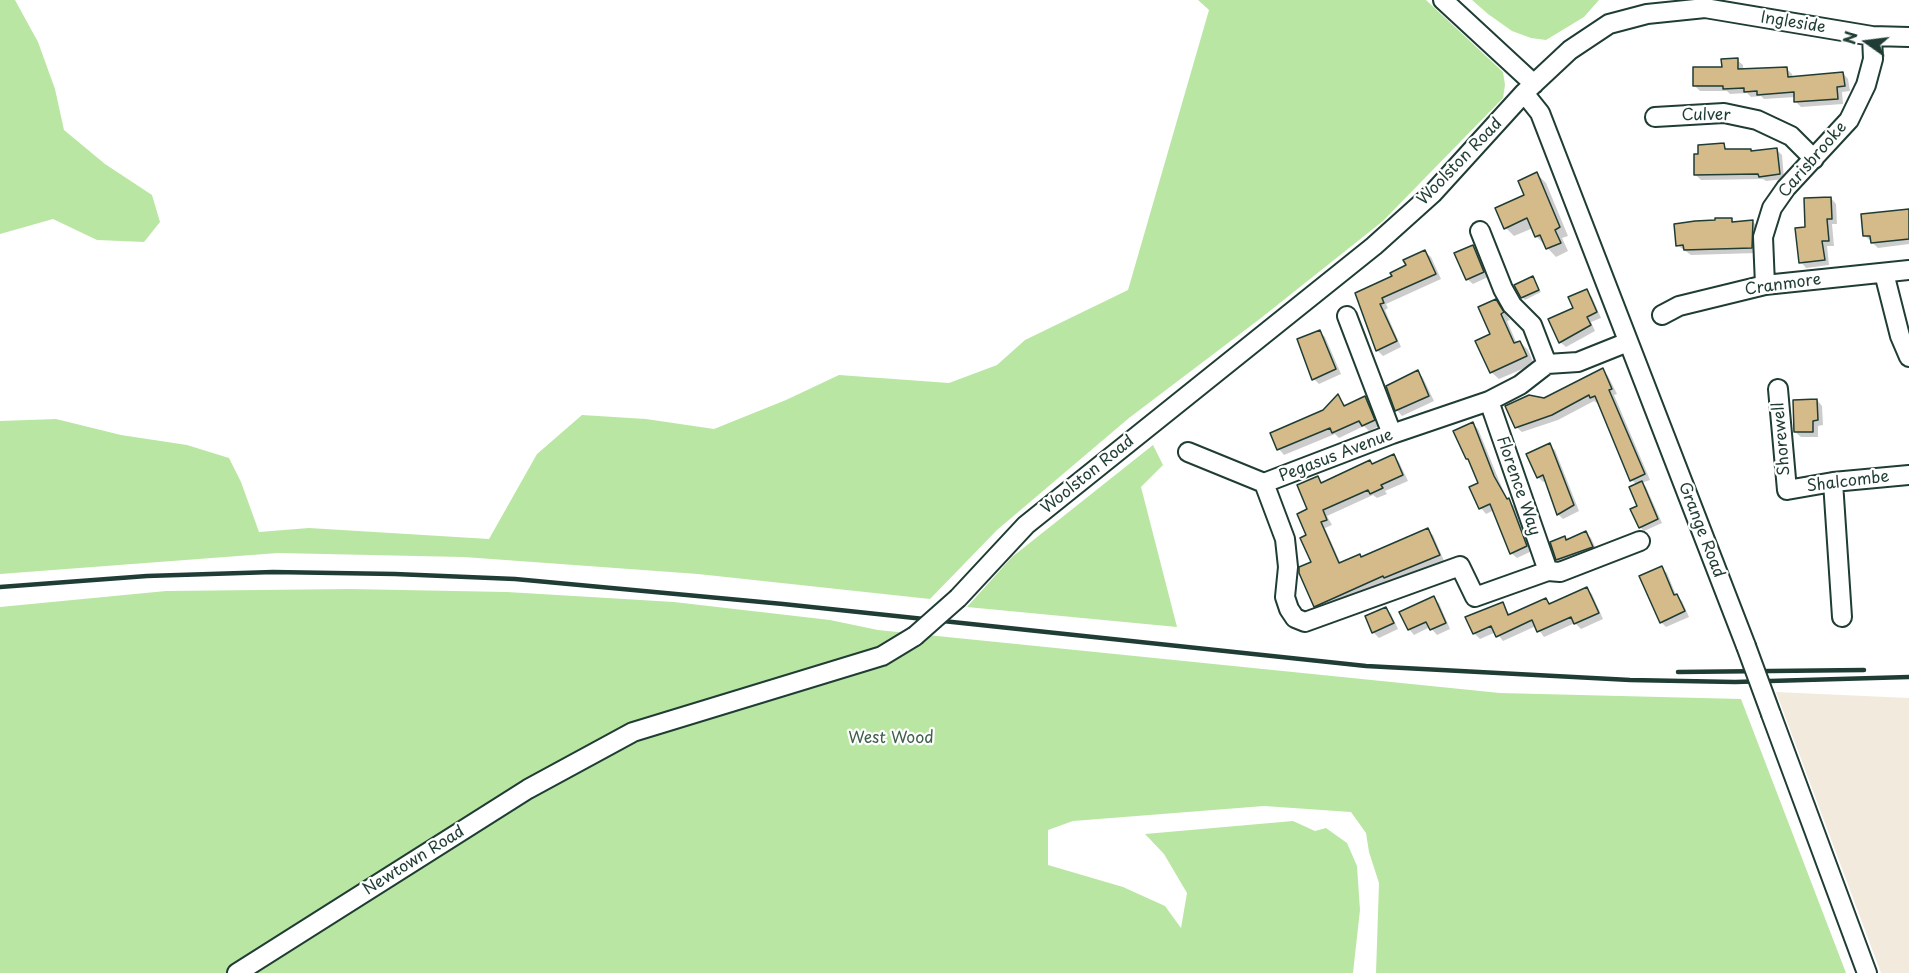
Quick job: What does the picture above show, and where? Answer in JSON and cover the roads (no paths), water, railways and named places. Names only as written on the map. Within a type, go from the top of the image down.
[{"type":"street","name":"Grange Road","points":[[1443,0],[1529,89],[1540,113],[1746,646],[1867,973]]},
{"type":"street","name":"Ingleside","points":[[1529,89],[1570,50],[1609,24],[1647,14],[1705,4],[1872,36],[1909,37]]},
{"type":"street","name":"Carisbrooke","points":[[1765,285],[1763,237],[1772,208],[1786,188],[1849,120],[1866,85],[1873,59],[1872,36]]},
{"type":"street","name":"Woolston Road","points":[[594,753],[633,732],[882,656],[915,636],[958,598],[1026,525],[1374,246],[1433,193],[1529,89]]},
{"type":"street","name":"Culver","points":[[1655,117],[1724,113],[1757,120],[1791,136],[1814,159]]},
{"type":"street","points":[[1480,231],[1503,289],[1512,305],[1532,325],[1547,364],[1578,362],[1628,342]]},
{"type":"street","name":"Cranmore","points":[[1662,315],[1679,306],[1765,285],[1909,270]]},
{"type":"street","points":[[1884,273],[1900,336],[1909,357]]},
{"type":"street","points":[[1347,316],[1392,434]]},
{"type":"street","name":"Pegasus Avenue","points":[[1547,364],[1520,385],[1489,401],[1392,434],[1264,483],[1285,539],[1288,567],[1285,597],[1289,609],[1295,618],[1305,622],[1460,566],[1475,597],[1548,571],[1560,572],[1640,541]]},
{"type":"street","name":"Shorewell","points":[[1778,389],[1787,490]]},
{"type":"street","name":"Florence Way","points":[[1489,401],[1548,571]]},
{"type":"street","points":[[1188,452],[1264,483]]},
{"type":"street","name":"Shalcombe","points":[[1787,490],[1833,482],[1909,475]]},
{"type":"street","points":[[1833,482],[1842,617]]},
{"type":"street","name":"Newtown Road","points":[[237,973],[528,789],[594,753]]},
{"type":"railway","points":[[0,587],[147,576],[273,572],[515,579],[783,604],[1366,666],[1630,680],[1735,682],[1909,677]]},
{"type":"railway","points":[[1678,672],[1864,670]]},
{"type":"park label","name":"West Wood","points":[[891,739]]}]
